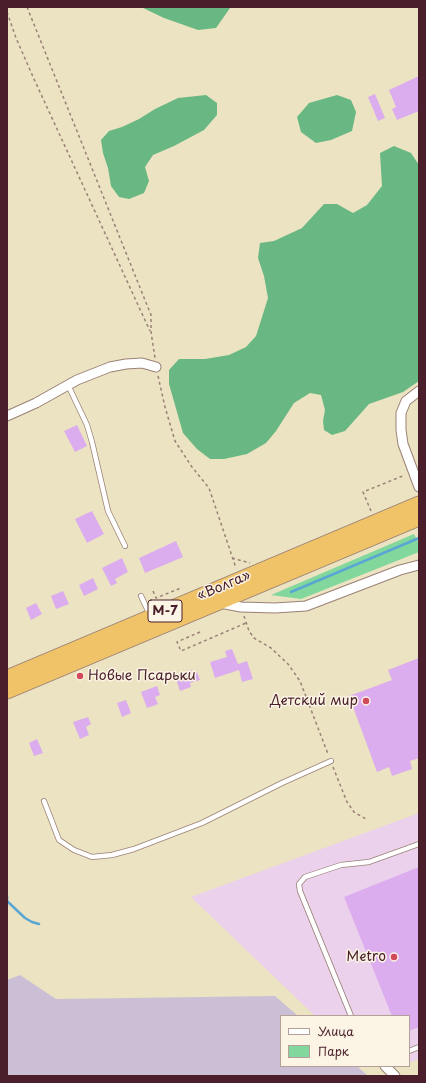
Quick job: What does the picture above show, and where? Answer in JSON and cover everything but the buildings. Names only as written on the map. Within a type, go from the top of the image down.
[{"type":"highway","name":"«Волга»","points":[[7,678],[419,504]]},
{"type":"highway","name":"«Волга»","points":[[7,691],[419,518]]},
{"type":"street","points":[[7,416],[68,385],[110,367],[142,363],[156,367]]},
{"type":"street","points":[[419,391],[406,401],[401,413],[400,430],[410,472],[419,487]]},
{"type":"street","points":[[217,602],[241,607],[275,608],[306,606],[400,570],[419,565]]},
{"type":"street","points":[[386,1067],[395,1076]]},
{"type":"lane","points":[[68,385],[92,442],[108,511],[125,546]]},
{"type":"lane","points":[[141,596],[151,617]]},
{"type":"lane","points":[[44,801],[59,840],[74,850],[92,856],[112,855],[134,849],[202,823],[282,783],[331,761]]},
{"type":"lane","points":[[351,1015],[300,892],[299,884],[305,877],[341,865],[369,862],[419,844]]},
{"type":"path","points":[[27,7],[151,315],[151,332],[156,367],[165,407],[175,441],[192,468],[209,488],[240,580]]},
{"type":"path","points":[[7,12],[16,38],[34,79],[151,332]]},
{"type":"path","points":[[363,492],[410,472]]},
{"type":"path","points":[[154,591],[156,598],[181,588]]},
{"type":"path","points":[[241,607],[254,638],[271,648],[288,664],[300,681],[348,802],[354,812],[366,819]]},
{"type":"path","points":[[200,632],[177,642],[180,651],[247,623]]},
{"type":"shaded area","points":[[419,813],[419,1059],[410,1063],[410,1015],[314,1015],[191,897]]},
{"type":"shaded area","points":[[20,975],[56,999],[275,996],[297,1015],[280,1015],[280,1067],[358,1067],[368,1076],[7,1076],[7,980]]},
{"type":"green space","points":[[141,7],[230,8],[216,28],[198,30],[164,18]]},
{"type":"green space","points":[[206,95],[217,103],[217,115],[204,130],[153,155],[145,167],[149,181],[144,193],[129,199],[119,197],[111,186],[101,140],[109,131],[139,119],[155,109],[178,98]]},
{"type":"green space","points":[[337,95],[351,100],[356,112],[352,131],[331,140],[316,143],[301,132],[297,117],[309,103]]},
{"type":"green space","points":[[394,146],[411,153],[419,165],[419,381],[403,392],[369,404],[345,431],[332,435],[324,430],[323,421],[325,410],[321,395],[310,393],[294,403],[276,431],[266,443],[247,454],[224,459],[210,459],[197,449],[183,433],[169,384],[169,370],[179,359],[205,359],[229,355],[246,347],[256,336],[268,298],[264,276],[258,258],[260,243],[274,241],[302,228],[324,204],[337,204],[353,213],[367,205],[382,186],[380,153]]},
{"type":"green space","points":[[414,534],[419,544],[419,552],[301,599],[271,595]]},
{"type":"waterway","points":[[291,592],[419,538]]},
{"type":"waterway","points":[[7,896],[7,901],[25,918],[39,924]]},
{"type":"place","name":"Новые Псарьки","points":[[80,676]]},
{"type":"place","name":"Детский мир","points":[[366,701]]},
{"type":"place","name":"Metro","points":[[394,957]]}]
